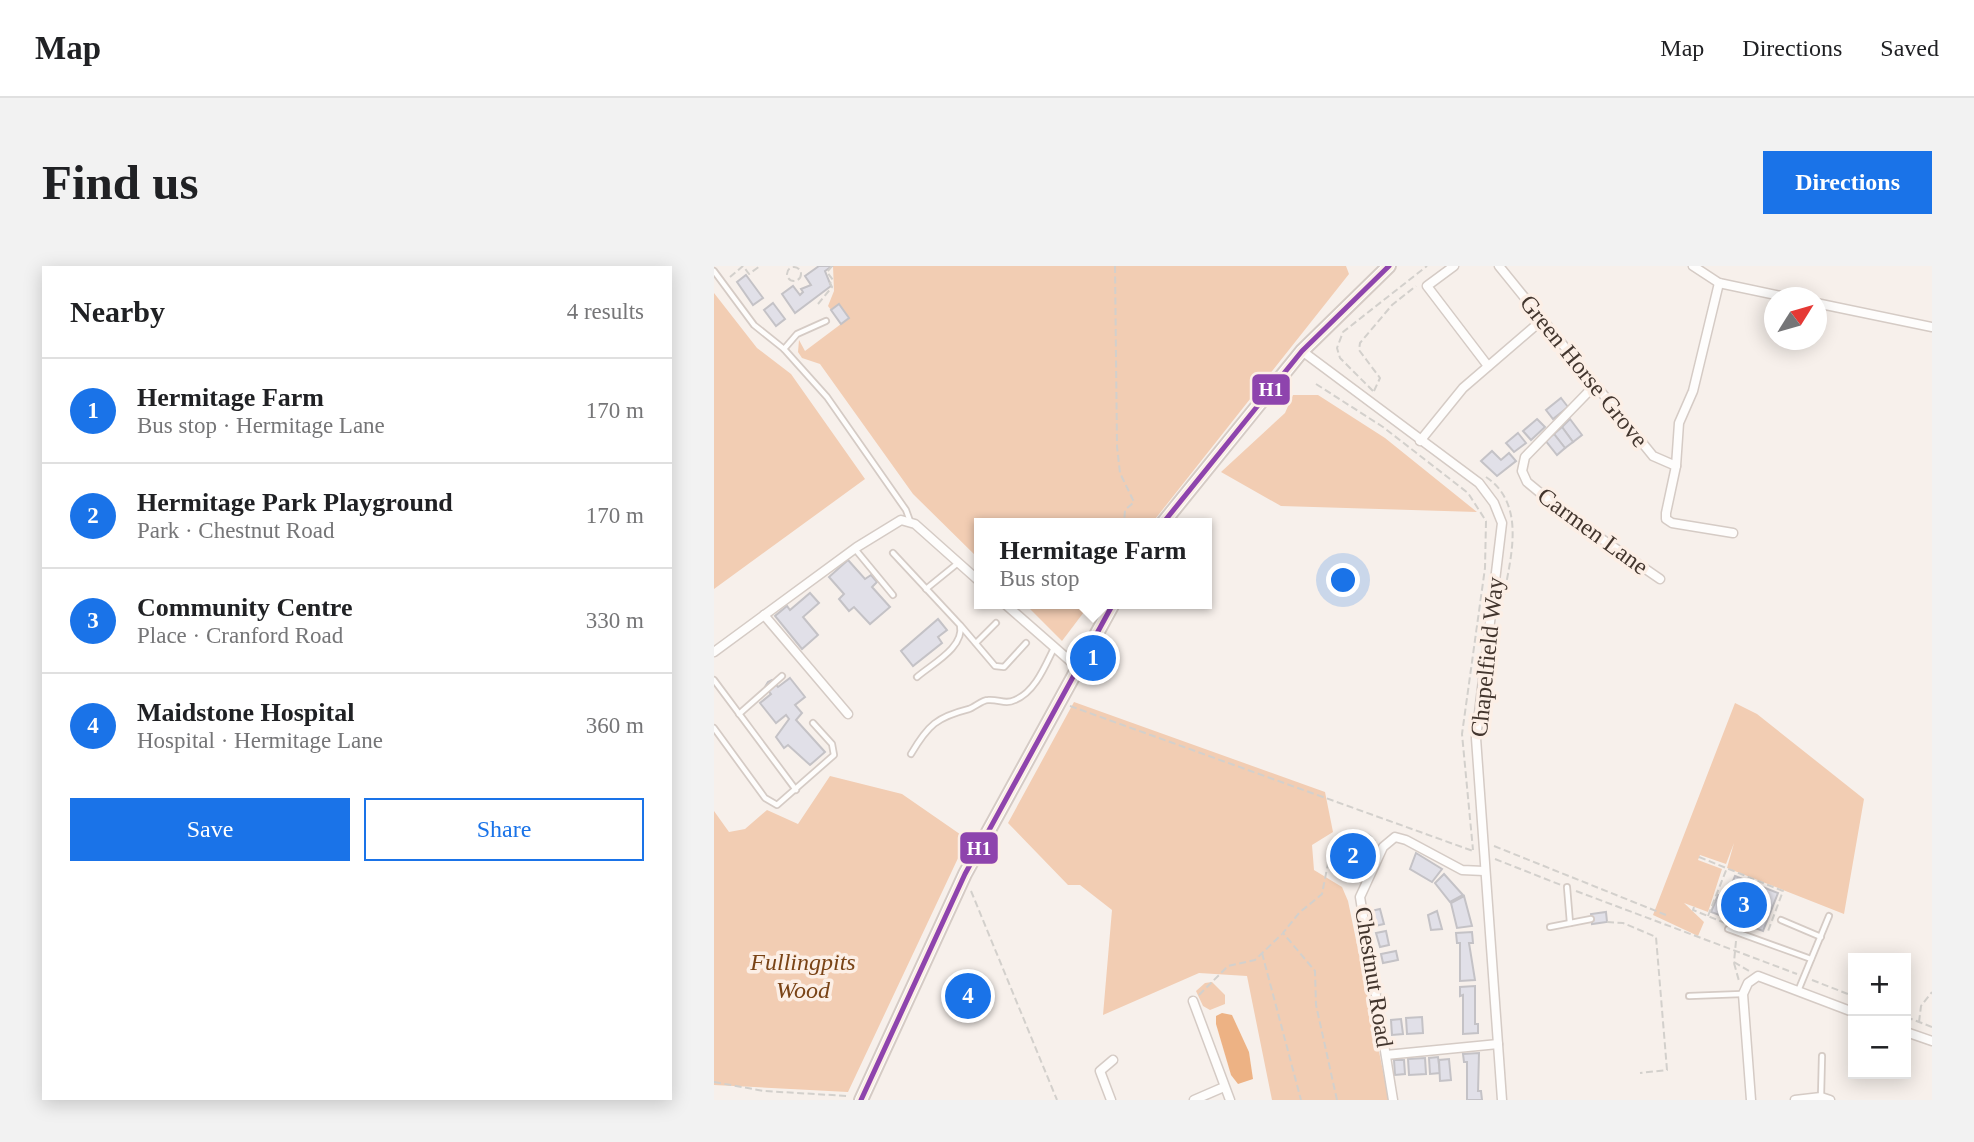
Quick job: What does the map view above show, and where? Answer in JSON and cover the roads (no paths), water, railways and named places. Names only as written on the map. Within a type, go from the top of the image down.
[{"type":"main road","points":[[1167,518],[1302,351],[1381,269]]},
{"type":"main road","points":[[862,1098],[965,874],[1110,609]]},
{"type":"street","points":[[1454,266],[1427,286],[1488,366]]},
{"type":"street","name":"Green Horse Grove","points":[[1499,266],[1653,456],[1676,466]]},
{"type":"street","points":[[1693,266],[1719,282],[1764,292]]},
{"type":"street","points":[[1719,282],[1693,391],[1679,423],[1676,466],[1667,519],[1733,533]]},
{"type":"street","points":[[1827,305],[1932,327]]},
{"type":"street","points":[[1420,441],[1463,388],[1542,320]]},
{"type":"street","name":"Chapelfield Way","points":[[1302,351],[1479,483],[1494,502],[1502,523],[1476,723],[1484,871],[1502,1100]]},
{"type":"street","name":"Carmen Lane","points":[[1595,385],[1525,457],[1522,471],[1527,482],[1567,515],[1660,579]]},
{"type":"street","points":[[714,652],[854,549],[901,520],[909,521],[974,576]]},
{"type":"street","points":[[1011,609],[1077,667]]},
{"type":"street","points":[[764,615],[848,714]]},
{"type":"street","name":"Chestnut Road","points":[[1394,1100],[1360,897],[1389,839],[1400,838],[1462,870],[1484,871]]},
{"type":"street","points":[[1751,1100],[1743,994],[1748,983],[1758,976],[1848,1010]]},
{"type":"street","points":[[1193,1001],[1230,1100]]},
{"type":"street","points":[[1911,1034],[1932,1041]]},
{"type":"street","points":[[1386,1055],[1498,1044]]},
{"type":"street","points":[[1111,1100],[1100,1071],[1113,1060]]},
{"type":"street","points":[[1194,1100],[1224,1087]]},
{"type":"street","points":[[1795,1100],[1821,1097],[1830,1100]]},
{"type":"lane","points":[[714,271],[754,326],[784,349],[827,397],[906,510],[909,521]]},
{"type":"lane","points":[[784,349],[797,334],[825,321]]},
{"type":"lane","points":[[854,549],[893,595]]},
{"type":"lane","points":[[893,553],[961,625],[995,666],[1004,667],[1026,643]]},
{"type":"lane","points":[[926,589],[958,562]]},
{"type":"lane","points":[[976,643],[996,623]]},
{"type":"lane","points":[[917,677],[958,642],[962,633],[961,625]]},
{"type":"lane","points":[[911,754],[925,729],[951,712],[970,708],[987,699],[1006,703],[1018,700],[1036,680],[1054,648]]},
{"type":"lane","points":[[739,714],[782,676]]},
{"type":"lane","points":[[714,680],[796,790]]},
{"type":"lane","points":[[714,728],[771,804],[784,802],[834,755],[832,744],[813,723]]},
{"type":"lane","points":[[1567,887],[1570,923]]},
{"type":"lane","points":[[1797,992],[1829,916]]},
{"type":"lane","points":[[1550,927],[1591,919]]},
{"type":"lane","points":[[1781,920],[1821,937]]},
{"type":"lane","points":[[1728,929],[1811,959]]},
{"type":"lane","points":[[1689,996],[1743,994]]},
{"type":"lane","points":[[1821,1097],[1822,1056]]},
{"type":"place","name":"Hermitage Farm","points":[[1093,658]]},
{"type":"place","name":"Hermitage Park Playground","points":[[1353,856]]},
{"type":"place","name":"Community Centre","points":[[1744,905]]},
{"type":"place","name":"Maidstone Hospital","points":[[968,996]]},
{"type":"park label","name":"Fullingpits Wood","points":[[803,976]]}]
